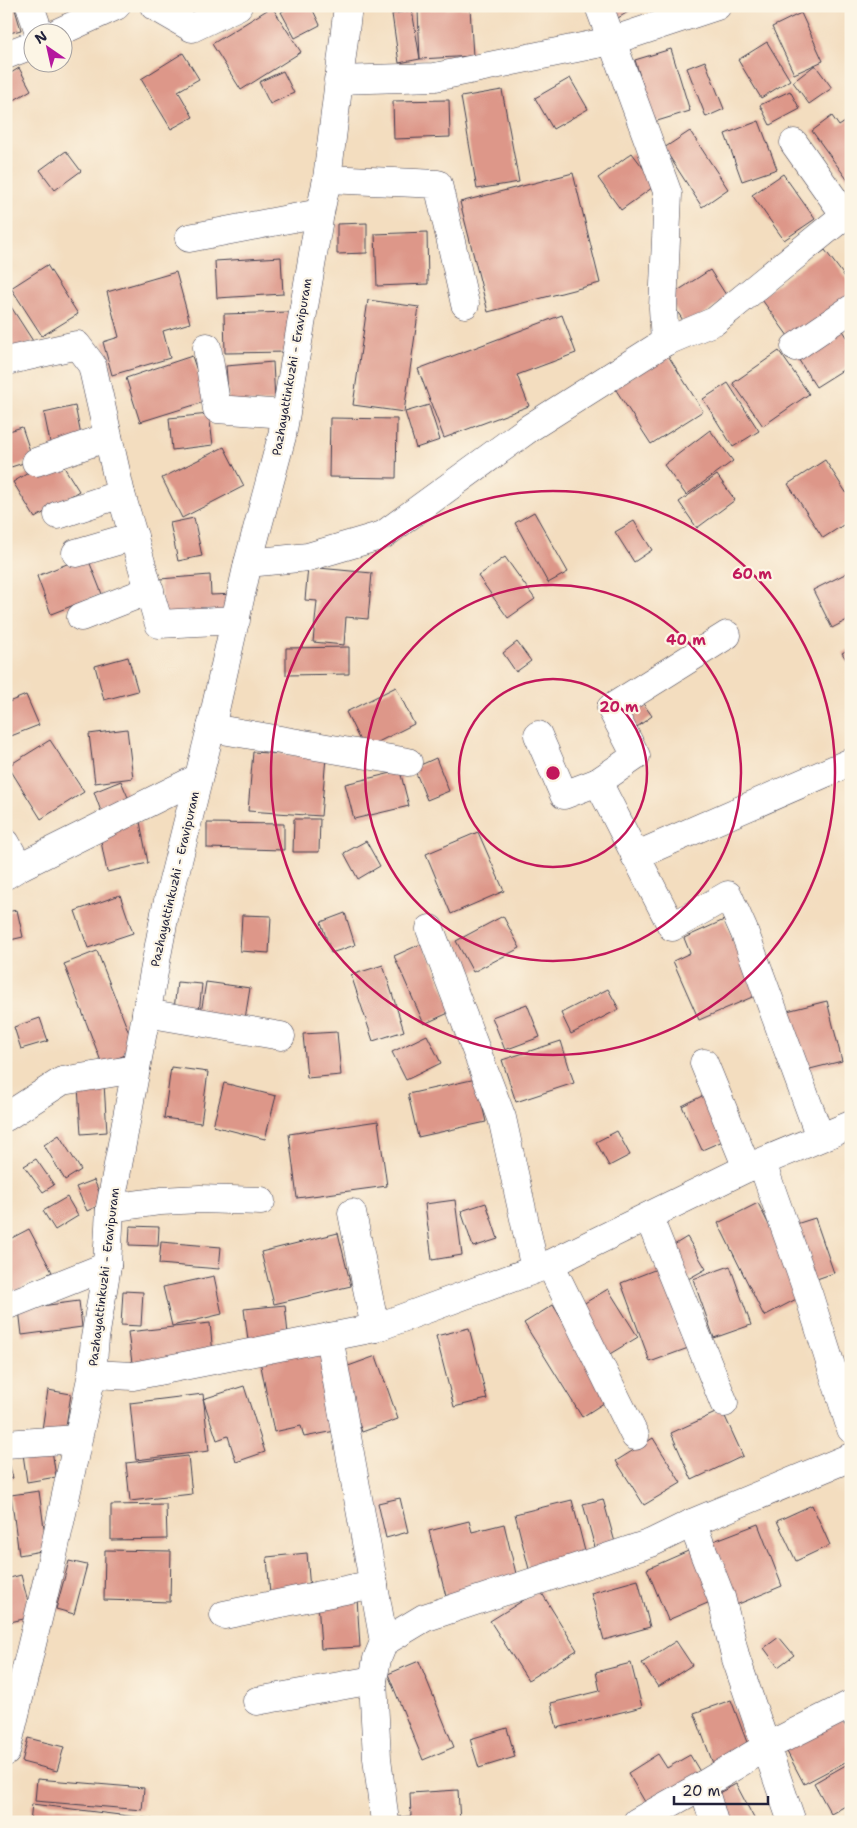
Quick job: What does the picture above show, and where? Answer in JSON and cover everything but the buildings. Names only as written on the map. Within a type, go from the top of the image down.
[{"type":"street","points":[[30,6],[36,22]]},
{"type":"street","points":[[72,26],[116,6]]},
{"type":"street","points":[[154,6],[192,28],[238,6]]},
{"type":"street","name":"Pazhayattinkuzhi - Eravipuram","points":[[6,1752],[14,1686],[50,1568],[92,1374],[95,1338],[107,1266],[110,1208],[164,913],[211,728],[248,563],[282,436],[284,414],[320,213],[328,179],[348,6]]},
{"type":"street","points":[[600,6],[611,41],[668,194],[663,308],[665,342]]},
{"type":"street","points":[[338,80],[434,77],[611,41],[716,6]]},
{"type":"street","points":[[6,55],[22,49]]},
{"type":"street","points":[[248,563],[308,557],[383,535],[531,427],[665,342],[715,320],[848,217],[794,142]]},
{"type":"street","points":[[328,179],[438,184],[465,304]]},
{"type":"street","points":[[189,238],[320,213]]},
{"type":"street","points":[[795,347],[851,309]]},
{"type":"street","points":[[6,361],[77,345],[92,365],[121,494],[159,624],[236,620]]},
{"type":"street","points":[[207,346],[217,409],[284,414]]},
{"type":"street","points":[[36,462],[108,437]]},
{"type":"street","points":[[58,515],[121,494]]},
{"type":"street","points":[[76,553],[134,536]]},
{"type":"street","points":[[81,617],[150,590]]},
{"type":"street","points":[[538,735],[564,795],[598,782],[636,756],[611,708],[727,635]]},
{"type":"street","points":[[211,728],[408,762]]},
{"type":"street","points":[[635,856],[851,762]]},
{"type":"street","points":[[6,843],[13,871],[198,778]]},
{"type":"street","points":[[598,782],[672,927],[728,895],[744,931],[820,1137]]},
{"type":"street","points":[[430,929],[502,1118],[542,1267],[635,1436]]},
{"type":"street","points":[[146,1013],[281,1036]]},
{"type":"street","points":[[704,1064],[755,1165],[809,1296],[851,1429]]},
{"type":"street","points":[[6,1118],[62,1081],[136,1069]]},
{"type":"street","points":[[92,1374],[133,1376],[375,1328],[542,1267],[649,1218],[755,1165],[851,1125]]},
{"type":"street","points":[[110,1208],[161,1201],[261,1201]]},
{"type":"street","points":[[352,1213],[375,1328]]},
{"type":"street","points":[[649,1218],[724,1403]]},
{"type":"street","points":[[11,1304],[107,1266]]},
{"type":"street","points":[[329,1337],[384,1642],[377,1659],[373,1680],[377,1758],[385,1822]]},
{"type":"street","points":[[6,1444],[77,1439]]},
{"type":"street","points":[[384,1642],[424,1618],[651,1543],[692,1523],[851,1458]]},
{"type":"street","points":[[692,1523],[721,1597],[736,1659],[792,1822]]},
{"type":"street","points":[[224,1615],[374,1584]]},
{"type":"street","points":[[256,1701],[373,1680]]},
{"type":"street","points":[[638,1822],[766,1747],[851,1704]]},
{"type":"street","points":[[703,1785],[714,1822]]}]
